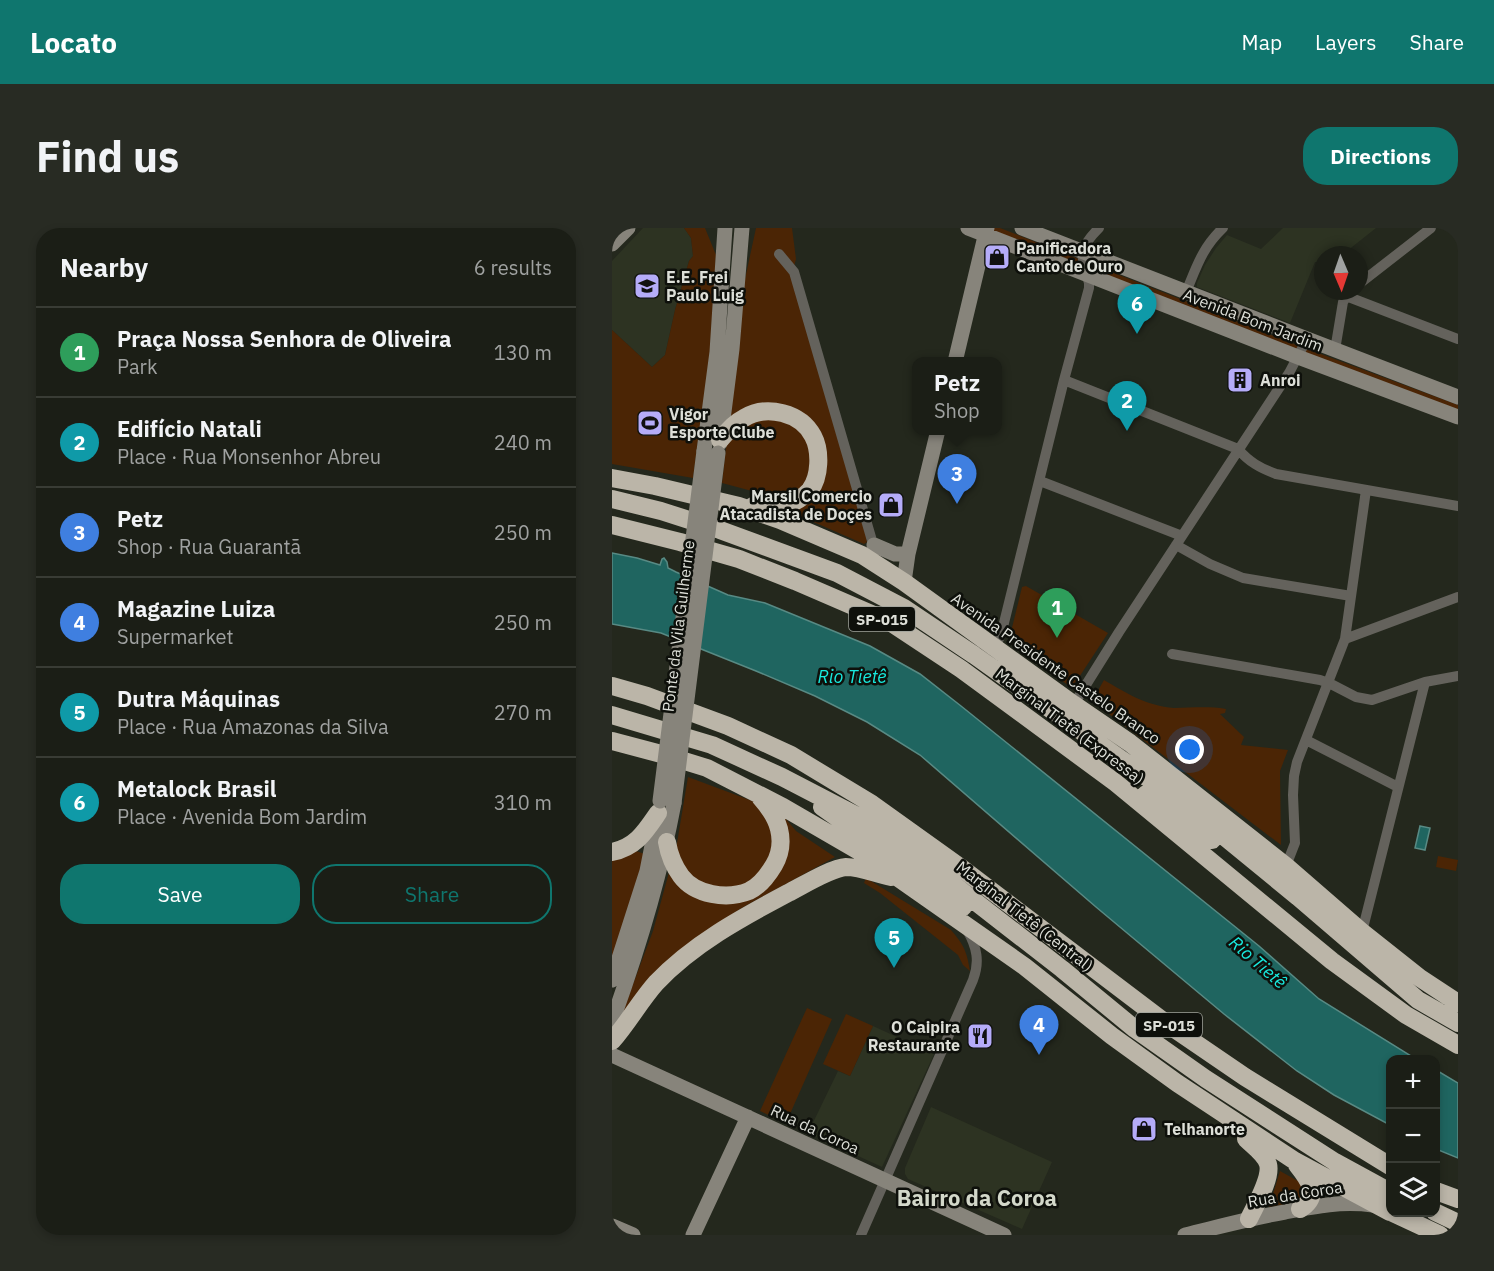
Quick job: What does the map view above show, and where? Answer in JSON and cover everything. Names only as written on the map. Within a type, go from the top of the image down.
[{"type":"highway","points":[[714,448],[732,426],[745,417],[772,411],[783,412],[794,417],[804,424],[813,436],[818,459],[816,476],[809,492],[787,505],[739,506]]},
{"type":"highway","name":"Avenida Presidente Castelo Branco","points":[[612,478],[739,506],[803,529],[862,555],[904,582],[1130,743],[1286,866],[1419,978],[1458,1003]]},
{"type":"highway","points":[[612,499],[661,511],[720,530],[837,573],[904,608],[1187,806],[1418,1000],[1458,1023]]},
{"type":"highway","name":"Marginal Tietê (Expressa)","points":[[612,525],[739,560],[795,581],[890,622],[961,669],[1116,783],[1332,961],[1406,1015],[1458,1045]]},
{"type":"highway","points":[[720,530],[749,530],[815,553],[921,604],[944,612]]},
{"type":"highway","name":"SP-015","points":[[612,686],[647,696],[729,726],[790,755],[872,804],[960,867],[1181,1034],[1245,1077],[1386,1164]]},
{"type":"highway","name":"Marginal Tietê (Central)","points":[[612,715],[712,745],[782,777],[861,818],[927,864],[1135,1029],[1206,1079],[1335,1162],[1386,1190]]},
{"type":"highway","points":[[617,744],[707,768],[783,807],[864,854],[1010,957],[1112,1036],[1215,1108],[1294,1161],[1386,1210]]},
{"type":"highway","points":[[782,777],[841,822],[937,887],[994,930],[1010,957]]},
{"type":"highway","points":[[1116,783],[1146,794],[1282,890],[1298,897]]},
{"type":"highway","points":[[667,842],[670,857],[677,870],[682,878],[692,886],[720,896],[748,891],[759,885],[768,875],[780,850],[781,840],[777,822],[759,795]]},
{"type":"highway","points":[[612,852],[628,848],[634,843],[664,806]]},
{"type":"highway","points":[[612,1041],[636,1008],[667,973],[711,938],[748,915],[810,882],[846,867],[900,879]]},
{"type":"highway","points":[[1215,1108],[1268,1162],[1268,1176],[1246,1227]]},
{"type":"highway","points":[[1294,1161],[1308,1181],[1312,1192],[1306,1205],[1299,1209]]},
{"type":"highway","points":[[1440,1192],[1458,1199]]},
{"type":"highway","points":[[1440,1214],[1458,1223]]},
{"type":"highway","points":[[1401,1217],[1440,1235]]},
{"type":"main road","points":[[612,244],[627,228]]},
{"type":"main road","points":[[715,228],[724,236]]},
{"type":"main road","name":"Ponte da Vila Guilherme","points":[[612,980],[647,871],[664,806],[714,448],[732,349],[742,228]]},
{"type":"main road","points":[[740,255],[752,228]]},
{"type":"main road","name":"Avenida Bom Jardim","points":[[968,228],[986,231],[1087,274],[1458,417]]},
{"type":"main road","name":"Avenida Bom Jardim","points":[[1022,228],[1458,397]]},
{"type":"main road","points":[[956,357],[986,231]]},
{"type":"main road","name":"Ponte da Vila Guilherme","points":[[714,448],[724,236]]},
{"type":"main road","points":[[904,582],[908,554],[937,435]]},
{"type":"main road","points":[[874,545],[895,554],[908,554]]},
{"type":"main road","name":"Ponte da Vila Guilherme","points":[[612,1022],[653,897],[667,842],[664,806]]},
{"type":"main road","name":"Rua da Coroa","points":[[612,1055],[1004,1235]]},
{"type":"main road","points":[[693,1235],[748,1117]]},
{"type":"main road","name":"Rua da Coroa","points":[[1185,1235],[1246,1227],[1299,1209],[1335,1203],[1353,1203],[1386,1210]]},
{"type":"main road","points":[[1411,1222],[1429,1235]]},
{"type":"main road","points":[[612,1226],[633,1235]]},
{"type":"street","points":[[994,648],[1001,635],[1089,288],[1082,252],[1084,244],[1099,228]]},
{"type":"street","points":[[1186,292],[1204,250],[1223,228]]},
{"type":"street","points":[[1368,277],[1431,228]]},
{"type":"street","points":[[779,254],[794,272],[874,545],[878,566]]},
{"type":"street","points":[[1335,350],[1344,300]]},
{"type":"street","points":[[1364,300],[1458,339]]},
{"type":"street","points":[[1074,704],[1289,373],[1307,339]]},
{"type":"street","points":[[1064,380],[1238,449],[1260,468],[1276,474],[1458,506]]},
{"type":"street","points":[[1040,481],[1179,541],[1210,564],[1243,578],[1351,596]]},
{"type":"street","points":[[1286,866],[1294,843],[1294,776],[1297,762],[1345,639],[1366,490]]},
{"type":"street","points":[[1345,639],[1458,597]]},
{"type":"street","points":[[1172,654],[1329,683],[1356,697],[1372,700],[1425,682],[1458,676]]},
{"type":"street","points":[[1362,932],[1425,682]]},
{"type":"street","points":[[1306,740],[1398,787]]},
{"type":"street","points":[[861,1235],[976,972],[976,948],[964,925]]},
{"type":"shaded area","name":"E.E. Frei Paulo Luig","points":[[643,228],[684,228],[691,238],[693,256],[689,261],[675,310],[665,355],[652,367],[612,330],[612,261]]},
{"type":"shaded area","name":"Vigor Esporte Clube","points":[[684,228],[705,228],[716,255],[710,353],[693,478],[612,464],[612,330],[652,367],[665,355],[675,310],[689,261],[693,256],[691,238]]},
{"type":"shaded area","points":[[756,228],[792,228],[796,259],[793,270],[866,536],[867,542],[864,544],[786,510],[782,499],[722,483],[745,279]]},
{"type":"shaded area","points":[[987,228],[1000,228],[1294,344],[1458,405],[1458,411],[1319,358]]},
{"type":"shaded area","points":[[1283,228],[1376,228],[1353,246],[1314,246],[1314,264],[1290,323],[1197,287],[1205,265],[1227,235],[1261,249]]},
{"type":"shaded area","points":[[1026,586],[1108,633],[1072,688],[1010,643],[1022,587]]},
{"type":"shaded area","points":[[1104,680],[1155,705],[1174,708],[1226,709],[1225,713],[1220,714],[1244,737],[1241,745],[1288,750],[1280,771],[1281,845],[1092,701]]},
{"type":"shaded area","points":[[688,777],[781,813],[796,831],[835,857],[740,909],[677,954],[620,1019],[653,931],[677,843]]},
{"type":"shaded area","points":[[636,851],[645,854],[612,967],[612,860]]},
{"type":"shaded area","points":[[1438,856],[1458,860],[1456,871],[1436,867]]},
{"type":"shaded area","points":[[866,878],[951,930],[964,949],[970,971],[963,965],[958,955],[864,883]]},
{"type":"shaded area","points":[[807,1008],[832,1019],[786,1123],[760,1111]]},
{"type":"shaded area","points":[[846,1014],[873,1026],[850,1076],[823,1064]]},
{"type":"shaded area","points":[[873,1026],[934,1054],[882,1167],[808,1133],[838,1071],[850,1076]]},
{"type":"shaded area","points":[[931,1107],[1052,1162],[1022,1229],[908,1179],[905,1168]]},
{"type":"shaded area","points":[[1280,1171],[1304,1186],[1304,1196],[1296,1202],[1269,1207]]},
{"type":"water","name":"Rio Tietê","points":[[612,553],[660,565],[664,558],[668,568],[676,572],[728,595],[765,603],[870,646],[920,674],[1259,946],[1319,999],[1410,1055],[1386,1055],[1386,1123],[1334,1095],[1297,1071],[1224,1014],[920,755],[867,722],[815,696],[661,633],[612,624]]},
{"type":"water","points":[[1420,826],[1430,828],[1425,850],[1415,848]]},
{"type":"water","points":[[1440,1072],[1458,1083],[1458,1158],[1440,1151]]},
{"type":"place","name":"Panificadora Canto de Ouro","points":[[997,257]]},
{"type":"place","name":"E.E. Frei Paulo Luig","points":[[647,286]]},
{"type":"place","name":"Metalock Brasil","points":[[1137,334]]},
{"type":"place","name":"Anroi","points":[[1240,380]]},
{"type":"place","name":"Vigor Esporte Clube","points":[[650,423]]},
{"type":"place","name":"Edifício Natali","points":[[1127,431]]},
{"type":"place","name":"Petz","points":[[957,504]]},
{"type":"place","name":"Marsil Comercio Atacadista de Doçes","points":[[891,505]]},
{"type":"place","name":"Praça Nossa Senhora de Oliveira","points":[[1057,638]]},
{"type":"place","name":"Dutra Máquinas","points":[[894,968]]},
{"type":"place","name":"O Caipira Restaurante","points":[[980,1036]]},
{"type":"place","name":"Magazine Luiza","points":[[1039,1055]]},
{"type":"place","name":"Telhanorte","points":[[1144,1129]]},
{"type":"district","name":"Bairro da Coroa","points":[[977,1197]]}]
